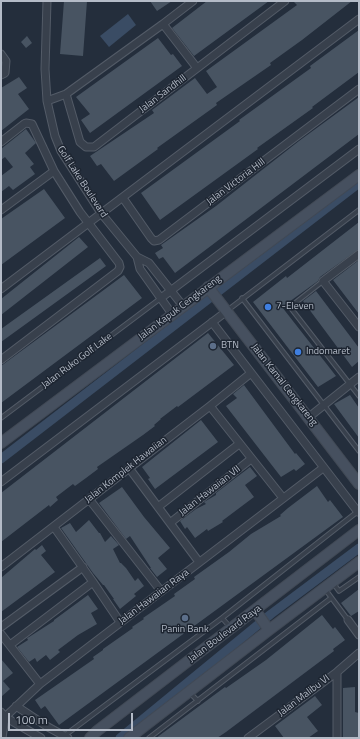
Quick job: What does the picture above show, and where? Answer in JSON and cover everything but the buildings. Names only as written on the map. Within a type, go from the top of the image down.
[{"type":"street","name":"Golf Lake Boulevard","points":[[47,1],[45,69],[47,101],[54,136],[61,151],[101,213],[137,257],[149,263],[172,290],[183,306]]},
{"type":"street","points":[[47,101],[66,94],[193,1]]},
{"type":"street","name":"Jalan Sandhill","points":[[66,94],[80,142],[86,147],[94,147],[285,1]]},
{"type":"street","points":[[1,289],[359,19]]},
{"type":"street","points":[[163,24],[198,68]]},
{"type":"street","points":[[1,54],[6,61],[5,72],[1,75]]},
{"type":"street","name":"Jalan Victoria Hill","points":[[123,198],[151,238],[154,241],[159,240],[359,89]]},
{"type":"street","points":[[1,142],[24,124],[32,124],[54,171],[89,223],[119,263],[120,267],[118,271],[1,360]]},
{"type":"street","points":[[161,298],[359,149]]},
{"type":"street","points":[[1,210],[54,171]]},
{"type":"street","name":"Jalan Kapuk Cengkareng","points":[[1,442],[172,314],[209,289],[359,175]]},
{"type":"street","points":[[359,254],[323,281],[359,327]]},
{"type":"street","name":"Golf Lake Boulevard","points":[[137,257],[140,269],[172,314]]},
{"type":"street","name":"Jalan Kamal Cengkareng","points":[[209,289],[309,417],[359,484]]},
{"type":"street","points":[[1,482],[227,311]]},
{"type":"street","points":[[212,322],[358,513]]},
{"type":"street","name":"Jalan Komplek Hawaiian","points":[[1,567],[251,373]]},
{"type":"street","points":[[309,417],[359,377]]},
{"type":"street","points":[[210,406],[283,498]]},
{"type":"street","points":[[158,507],[239,444]]},
{"type":"street","name":"Jalan Hawaiian VII","points":[[170,523],[251,459]]},
{"type":"street","points":[[129,468],[199,562]]},
{"type":"street","name":"Jalan Hawaiian Raya","points":[[3,714],[16,706],[40,684],[120,622],[323,468]]},
{"type":"street","points":[[89,499],[161,591]]},
{"type":"street","points":[[54,527],[120,622]]},
{"type":"street","name":"Jalan Boulevard Raya","points":[[90,738],[97,731],[256,611],[359,530]]},
{"type":"street","points":[[129,738],[268,628],[359,562]]},
{"type":"street","points":[[1,627],[82,567]]},
{"type":"street","points":[[10,645],[93,582]]},
{"type":"street","points":[[256,611],[268,628]]},
{"type":"street","points":[[348,620],[359,635]]},
{"type":"street","points":[[1,634],[40,684]]},
{"type":"street","name":"Jalan Malibu VI","points":[[248,738],[337,672],[359,653]]},
{"type":"street","points":[[335,737],[337,672]]},
{"type":"street","points":[[16,706],[66,737]]},
{"type":"street","points":[[2,738],[3,714],[42,738],[48,727]]},
{"type":"lane","points":[[227,311],[242,298],[359,210]]},
{"type":"lane","points":[[323,281],[290,307],[359,396]]},
{"type":"lane","name":"Jalan Ruko Golf Lake","points":[[1,418],[161,298]]},
{"type":"lane","points":[[242,298],[359,451]]},
{"type":"lane","points":[[66,737],[358,513]]},
{"type":"lane","points":[[328,585],[340,591],[359,577]]},
{"type":"lane","points":[[328,585],[331,598],[348,620]]},
{"type":"lane","points":[[148,738],[198,702],[331,598]]},
{"type":"lane","points":[[222,618],[232,628]]},
{"type":"lane","points":[[189,692],[198,702]]},
{"type":"water","points":[[128,14],[136,25],[109,47],[100,36]]},
{"type":"waterway","points":[[1,459],[359,183]]},
{"type":"waterway","points":[[120,738],[271,614],[359,548]]},
{"type":"place","name":"7-Eleven","points":[[268,307]]},
{"type":"place","name":"BTN","points":[[213,346]]},
{"type":"place","name":"Indomaret","points":[[298,352]]},
{"type":"place","name":"Panin Bank","points":[[185,618]]}]
